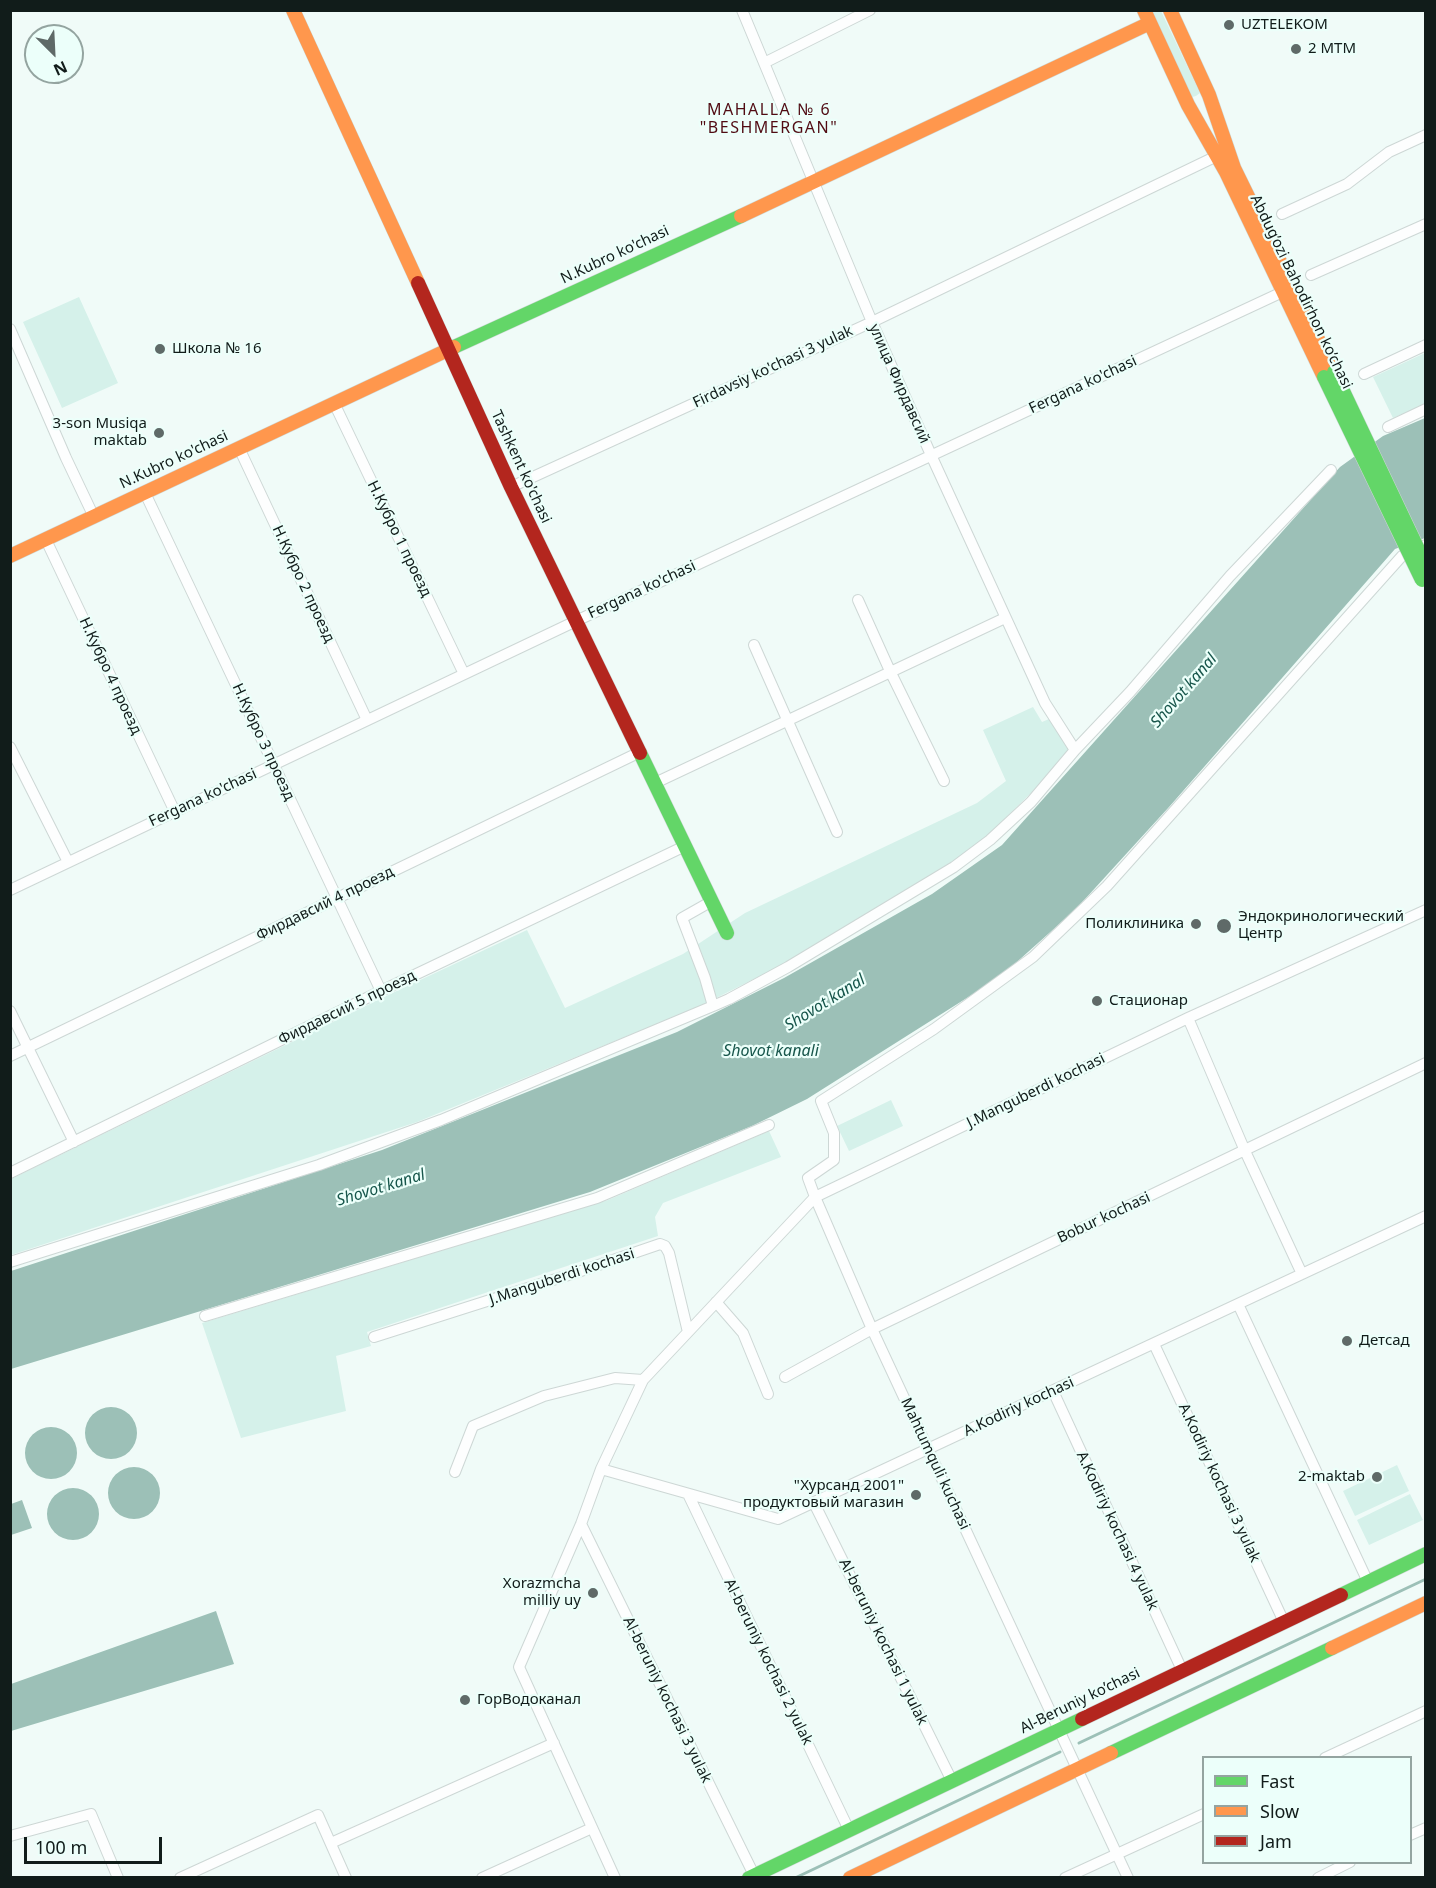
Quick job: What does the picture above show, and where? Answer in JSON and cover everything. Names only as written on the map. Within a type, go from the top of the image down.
[{"type":"main road","name":"Tashkent ko'chasi","points":[[293,10],[512,487],[727,933]]},
{"type":"main road","name":"Abdug’ozi Bahodirhon ko’chasi","points":[[1173,11],[1209,95],[1223,153]]},
{"type":"main road","name":"N.Kubro ko'chasi","points":[[10,556],[334,403],[814,182],[1147,17]]},
{"type":"main road","name":"Abdug’ozi Bahodirhon ko’chasi","points":[[1147,17],[1188,105],[1234,168],[1424,584]]},
{"type":"main road","name":"Abdug’ozi Bahodirhon ko’chasi","points":[[1329,374],[1425,566]]},
{"type":"main road","name":"Al-Beruniy ko’chasi","points":[[752,1876],[1425,1554]]},
{"type":"main road","points":[[850,1878],[1425,1603]]},
{"type":"street","name":"улица Фирдавсий","points":[[742,10],[872,322],[931,455],[1045,703],[1075,750]]},
{"type":"street","points":[[764,63],[870,10]]},
{"type":"street","points":[[1282,214],[1347,184],[1389,152],[1425,135]]},
{"type":"street","name":"Firdavsiy ko'chasi 3 yulak","points":[[512,487],[872,322],[1223,153]]},
{"type":"street","points":[[1311,275],[1425,224]]},
{"type":"street","name":"Fergana ko'chasi","points":[[10,890],[576,621],[1276,295]]},
{"type":"street","points":[[10,329],[94,517]]},
{"type":"street","points":[[1364,374],[1425,345]]},
{"type":"street","name":"Н.Кубро 1 проезд","points":[[334,403],[464,674]]},
{"type":"street","points":[[1388,427],[1425,409]]},
{"type":"street","name":"Н.Кубро 2 проезд","points":[[239,448],[368,720]]},
{"type":"street","points":[[10,1262],[319,1165],[441,1120],[729,999],[788,967],[954,867],[990,840],[1031,802],[1230,576],[1331,471]]},
{"type":"street","name":"Н.Кубро 3 проезд","points":[[145,493],[381,991]]},
{"type":"street","name":"Н.Кубро 4 проезд","points":[[46,540],[175,812]]},
{"type":"street","points":[[816,1197],[808,1178],[834,1160],[834,1133],[821,1101],[934,1029],[1033,957],[1107,886],[1402,556],[1425,545]]},
{"type":"street","points":[[858,600],[944,781]]},
{"type":"street","points":[[655,783],[1005,618]]},
{"type":"street","points":[[754,645],[837,832]]},
{"type":"street","points":[[10,747],[68,862]]},
{"type":"street","name":"Фирдавсий 4 проезд","points":[[10,1056],[640,752]]},
{"type":"street","name":"Фирдавсий 5 проезд","points":[[10,1173],[381,991],[685,846]]},
{"type":"street","points":[[712,901],[682,918],[713,1006]]},
{"type":"street","name":"J.Manguberdi kochasi","points":[[554,1743],[519,1667],[581,1524],[601,1469],[643,1380],[816,1197],[1188,1018],[1425,909]]},
{"type":"street","points":[[10,1011],[74,1142]]},
{"type":"street","points":[[1188,1018],[1245,1151],[1302,1274]]},
{"type":"street","name":"Bobur kochasi","points":[[785,1377],[872,1329],[1425,1063]]},
{"type":"street","points":[[205,1316],[597,1198],[769,1125]]},
{"type":"street","name":"Mahtumquli kuchasi","points":[[816,1197],[872,1329],[1128,1878]]},
{"type":"street","name":"A.Kodiriy kochasi","points":[[601,1469],[778,1519],[1425,1216]]},
{"type":"street","name":"J.Manguberdi kochasi","points":[[374,1337],[660,1244],[665,1246],[669,1253],[688,1332]]},
{"type":"street","points":[[716,1302],[743,1333],[768,1394]]},
{"type":"street","points":[[1238,1304],[1368,1582]]},
{"type":"street","name":"A.Kodiriy kochasi 3 yulak","points":[[1154,1344],[1284,1622]]},
{"type":"street","points":[[455,1472],[473,1426],[544,1396],[615,1378],[643,1380]]},
{"type":"street","name":"A.Kodiriy kochasi 4 yulak","points":[[1053,1391],[1182,1670]]},
{"type":"street","name":"Al-beruniy kochasi 2 yulak","points":[[688,1494],[849,1830]]},
{"type":"street","name":"Al-beruniy kochasi 1 yulak","points":[[814,1503],[952,1781]]},
{"type":"street","name":"Al-beruniy kochasi 3 yulak","points":[[581,1524],[752,1876]]},
{"type":"street","points":[[1329,1756],[1425,1711]]},
{"type":"street","points":[[331,1843],[554,1743],[615,1878]]},
{"type":"street","points":[[1065,1878],[1202,1814]]},
{"type":"street","points":[[10,1836],[91,1815],[118,1878]]},
{"type":"street","points":[[180,1878],[318,1815],[346,1878]]},
{"type":"street","points":[[482,1878],[592,1827]]},
{"type":"street","points":[[1318,1878],[1348,1864]]},
{"type":"shaded area","points":[[1152,11],[1161,11],[1200,93],[1196,96],[1192,97]]},
{"type":"shaded area","points":[[79,297],[118,383],[62,408],[23,322]]},
{"type":"shaded area","points":[[1425,353],[1425,404],[1393,418],[1373,377]]},
{"type":"shaded area","points":[[1033,707],[1042,722],[1049,719],[1069,749],[1032,792],[985,838],[946,867],[784,964],[698,1007],[417,1122],[11,1255],[11,1179],[386,996],[527,930],[565,1008],[683,954],[745,913],[977,803],[1006,781],[983,730]]},
{"type":"shaded area","points":[[891,1100],[903,1126],[849,1151],[837,1126]]},
{"type":"shaded area","points":[[769,1131],[781,1157],[663,1203],[655,1217],[658,1236],[367,1332],[371,1346],[336,1356],[346,1411],[241,1438],[202,1323],[608,1200]]},
{"type":"shaded area","points":[[1397,1465],[1409,1491],[1355,1516],[1343,1491]]},
{"type":"shaded area","points":[[1410,1494],[1423,1520],[1369,1545],[1357,1520]]},
{"type":"water","name":"Shovot kanali","points":[[1425,418],[1425,538],[1395,549],[1169,807],[1075,910],[1000,977],[807,1099],[752,1126],[590,1192],[11,1369],[11,1271],[382,1150],[677,1032],[784,978],[932,894],[1002,845],[1340,467],[1383,436]]},
{"type":"water","points":[[106,1407],[116,1407],[130,1414],[137,1433],[130,1452],[116,1459],[106,1459],[96,1455],[89,1448],[85,1438],[85,1428],[89,1418],[96,1411]]},
{"type":"water","points":[[46,1427],[56,1427],[70,1434],[77,1453],[70,1472],[56,1479],[46,1479],[36,1475],[29,1468],[25,1458],[25,1448],[29,1438],[36,1431]]},
{"type":"water","points":[[129,1467],[139,1467],[153,1474],[160,1493],[153,1512],[139,1519],[129,1519],[119,1515],[112,1508],[108,1498],[108,1488],[112,1478],[119,1471]]},
{"type":"water","points":[[68,1488],[78,1488],[92,1495],[99,1514],[92,1533],[78,1540],[68,1540],[58,1536],[51,1529],[47,1519],[47,1509],[51,1499],[58,1492]]},
{"type":"water","points":[[22,1500],[32,1528],[11,1535],[11,1504]]},
{"type":"water","points":[[216,1611],[234,1664],[11,1731],[11,1684]]},
{"type":"waterway","points":[[1079,1743],[1426,1579]]},
{"type":"waterway","points":[[795,1878],[1060,1752]]},
{"type":"traffic: fast","points":[[454,347],[741,216]]},
{"type":"traffic: fast","points":[[1334,372],[1426,566]]},
{"type":"traffic: fast","points":[[1324,377],[1422,580]]},
{"type":"traffic: fast","points":[[640,753],[727,933]]},
{"type":"traffic: fast","points":[[1341,1595],[1426,1554]]},
{"type":"traffic: fast","points":[[1111,1753],[1332,1648]]},
{"type":"traffic: fast","points":[[749,1878],[1082,1719]]},
{"type":"traffic: slow","points":[[293,10],[418,283]]},
{"type":"traffic: slow","points":[[1144,10],[1188,105],[1226,172],[1324,377]]},
{"type":"traffic: slow","points":[[1170,10],[1209,95],[1234,168],[1334,372]]},
{"type":"traffic: slow","points":[[741,216],[1150,23]]},
{"type":"traffic: slow","points":[[10,556],[454,347]]},
{"type":"traffic: slow","points":[[1332,1648],[1426,1603]]},
{"type":"traffic: slow","points":[[850,1878],[1111,1753]]},
{"type":"traffic: jam","points":[[418,283],[511,487],[640,753]]},
{"type":"traffic: jam","points":[[1082,1719],[1341,1595]]},
{"type":"place","name":"UZTELEKOM","points":[[1229,25]]},
{"type":"place","name":"2 MTM","points":[[1296,49]]},
{"type":"place","name":"Школа № 16","points":[[160,349]]},
{"type":"place","name":"3-son Musiqa maktab","points":[[159,433]]},
{"type":"place","name":"Поликлиника","points":[[1196,924]]},
{"type":"place","name":"Эндокринологический Центр","points":[[1224,926]]},
{"type":"place","name":"Стационар","points":[[1097,1001]]},
{"type":"place","name":"Детсад","points":[[1347,1341]]},
{"type":"place","name":"2-maktab","points":[[1377,1477]]},
{"type":"place","name":"\"Хурсанд 2001\" продуктовый магазин","points":[[916,1495]]},
{"type":"place","name":"Xorazmcha milliy uy","points":[[593,1593]]},
{"type":"place","name":"ГорВодоканал","points":[[465,1700]]},
{"type":"district","name":"MAHALLA № 6 \"BESHMERGAN\"","points":[[769,119]]},
{"type":"water label","name":"Shovot kanal","points":[[1184,691]]},
{"type":"water label","name":"Shovot kanal","points":[[825,1003]]},
{"type":"water label","name":"Shovot kanal","points":[[381,1188]]}]
